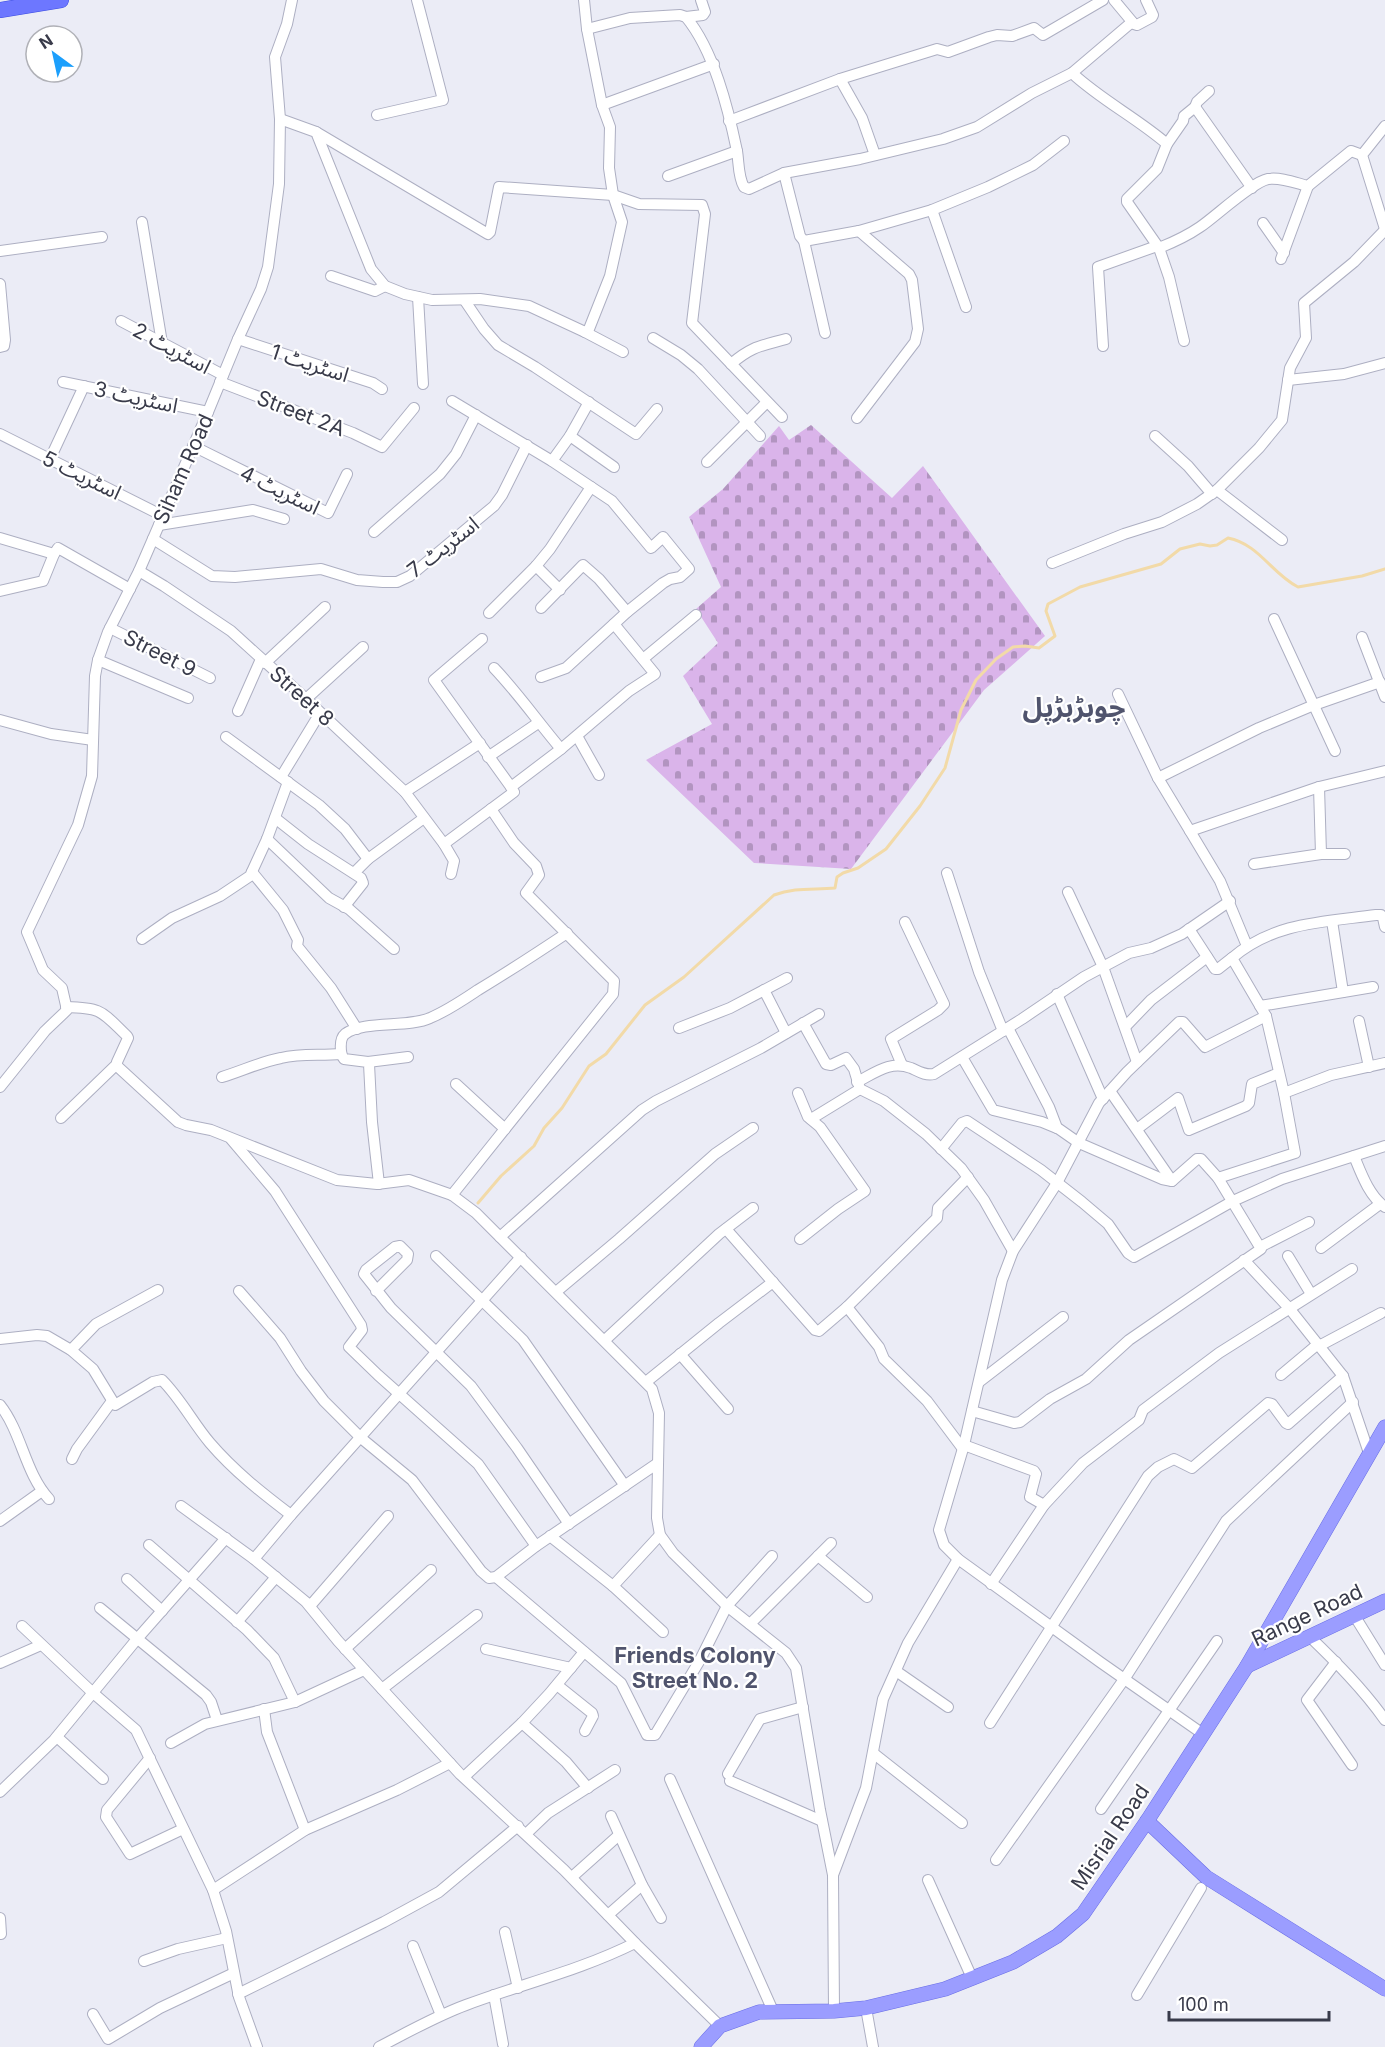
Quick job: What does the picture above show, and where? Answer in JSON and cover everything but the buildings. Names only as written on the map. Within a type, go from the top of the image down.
[{"type":"highway","points":[[0,10],[61,0]]},
{"type":"main road","name":"Misrial Road","points":[[701,2047],[720,2026],[759,2012],[834,2011],[866,2008],[945,1989],[1013,1962],[1057,1936],[1083,1914],[1147,1821],[1247,1666],[1385,1427]]},
{"type":"main road","name":"Range Road","points":[[1247,1666],[1385,1601]]},
{"type":"main road","points":[[1147,1821],[1206,1877],[1385,1989]]},
{"type":"street","name":"Siham Road","points":[[66,1007],[63,988],[43,970],[31,945],[27,932],[28,927],[78,825],[92,776],[95,676],[98,660],[110,628],[139,572],[261,289],[268,267],[279,184],[280,119],[275,57],[287,24],[292,0]]},
{"type":"street","points":[[377,115],[443,100],[417,0]]},
{"type":"street","points":[[584,0],[587,29],[602,105],[610,127],[609,168],[613,195],[622,222],[610,276],[589,329],[585,332]]},
{"type":"street","points":[[587,29],[630,18],[703,15],[705,12],[701,0]]},
{"type":"street","points":[[729,122],[840,79],[937,49],[955,51],[997,35],[1012,36],[1034,28],[1043,35],[1103,0]]},
{"type":"street","points":[[1114,0],[1137,25],[1152,17],[1153,12],[1146,0]]},
{"type":"street","points":[[686,17],[714,64],[737,152],[741,182],[747,189],[784,173],[943,140],[977,127],[1032,93],[1072,73],[1132,22]]},
{"type":"street","points":[[602,105],[714,64]]},
{"type":"street","points":[[1072,73],[1092,92],[1118,107],[1167,144]]},
{"type":"street","points":[[840,79],[862,118],[875,155]]},
{"type":"street","points":[[1184,341],[1169,277],[1158,247],[1127,200],[1157,169],[1167,144],[1184,116],[1209,91]]},
{"type":"street","points":[[1195,107],[1252,188]]},
{"type":"street","points":[[280,119],[316,132],[488,234],[500,187],[613,195],[639,204],[702,206],[705,214],[692,323],[782,417]]},
{"type":"street","points":[[1362,155],[1385,126]]},
{"type":"street","points":[[316,132],[371,269],[384,286],[432,300],[480,299],[529,306],[623,352]]},
{"type":"street","points":[[804,241],[859,231],[932,210],[1034,165],[1064,141]]},
{"type":"street","points":[[1263,223],[1282,256],[1308,186],[1351,151],[1362,155]]},
{"type":"street","points":[[668,176],[737,152]]},
{"type":"street","points":[[1052,563],[1124,534],[1162,522],[1197,504],[1214,492],[1259,448],[1282,420],[1290,368],[1306,338],[1304,303],[1354,262],[1385,229],[1362,155]]},
{"type":"street","points":[[784,173],[800,236],[804,241],[825,333]]},
{"type":"street","points":[[1103,346],[1098,267],[1179,240],[1200,228],[1267,179],[1287,180],[1308,186]]},
{"type":"street","points":[[932,210],[966,307]]},
{"type":"street","points":[[142,222],[162,343]]},
{"type":"street","points":[[857,418],[915,342],[918,330],[912,280],[909,273],[859,231]]},
{"type":"street","points":[[0,250],[102,237]]},
{"type":"street","points":[[331,276],[375,291],[384,286]]},
{"type":"street","points":[[0,284],[5,340],[4,346],[0,347]]},
{"type":"street","points":[[418,297],[423,384]]},
{"type":"street","points":[[465,301],[489,337],[498,345],[636,434],[657,409]]},
{"type":"street","name":"اسٹریٹ 2","points":[[121,321],[221,378]]},
{"type":"street","points":[[653,338],[689,362],[760,436]]},
{"type":"street","name":"اسٹریٹ 1","points":[[238,339],[373,383],[382,389]]},
{"type":"street","points":[[731,364],[746,351],[786,339]]},
{"type":"street","points":[[1288,380],[1344,374],[1385,363]]},
{"type":"street","name":"Street 2A","points":[[221,378],[382,447],[414,408]]},
{"type":"street","name":"اسٹریٹ 3","points":[[63,382],[208,412]]},
{"type":"street","points":[[50,459],[84,386]]},
{"type":"street","points":[[452,401],[527,445],[612,501],[651,548],[663,537],[688,569],[680,577],[663,583],[627,612],[566,668],[541,677]]},
{"type":"street","points":[[552,461],[570,436],[589,402]]},
{"type":"street","points":[[707,462],[767,402]]},
{"type":"street","points":[[374,532],[445,469],[456,454],[476,415]]},
{"type":"street","name":"اسٹریٹ 5","points":[[0,434],[161,520]]},
{"type":"street","points":[[570,436],[614,467]]},
{"type":"street","points":[[1155,436],[1214,492],[1282,540]]},
{"type":"street","name":"اسٹریٹ 7","points":[[153,539],[212,576],[245,577],[321,569],[357,580],[397,582],[410,576],[494,506],[502,495],[527,445]]},
{"type":"street","name":"اسٹریٹ 4","points":[[193,446],[328,513],[347,474]]},
{"type":"street","points":[[489,613],[550,549],[591,487]]},
{"type":"street","points":[[161,520],[253,510],[284,519]]},
{"type":"street","points":[[0,538],[54,554]]},
{"type":"street","points":[[0,591],[43,582],[58,548],[130,589]]},
{"type":"street","points":[[541,608],[583,565],[600,579],[627,612]]},
{"type":"street","points":[[536,566],[560,590]]},
{"type":"street","name":"Street 8","points":[[139,572],[231,631],[405,792],[444,844]]},
{"type":"street","points":[[238,711],[263,661],[324,607]]},
{"type":"street","points":[[643,659],[696,615]]},
{"type":"street","points":[[1274,619],[1335,751]]},
{"type":"street","points":[[511,787],[578,735],[629,691],[655,674],[614,624]]},
{"type":"street","name":"Street 9","points":[[110,628],[210,678]]},
{"type":"street","points":[[1362,637],[1381,678],[1385,697]]},
{"type":"street","points":[[452,874],[454,861],[444,844],[514,792],[434,680],[482,639]]},
{"type":"street","points":[[306,699],[363,647]]},
{"type":"street","points":[[98,660],[188,698]]},
{"type":"street","points":[[494,668],[561,748]]},
{"type":"street","points":[[1158,778],[1260,728],[1381,678]]},
{"type":"street","points":[[1118,694],[1158,778],[1220,881],[1247,946]]},
{"type":"street","points":[[142,939],[172,918],[235,887],[250,876],[275,818],[284,780],[320,713]]},
{"type":"street","points":[[0,720],[51,734],[93,740]]},
{"type":"street","points":[[488,757],[538,723]]},
{"type":"street","points":[[578,735],[599,775]]},
{"type":"street","points":[[226,737],[330,815],[345,829],[368,858]]},
{"type":"street","points":[[405,792],[480,743]]},
{"type":"street","points":[[1190,831],[1319,787],[1385,771]]},
{"type":"street","points":[[1319,787],[1321,854]]},
{"type":"street","points":[[452,1195],[613,994],[614,981],[526,893],[539,875],[536,866],[514,843],[491,809]]},
{"type":"street","points":[[275,818],[308,844],[361,878],[363,884],[344,907]]},
{"type":"street","points":[[354,873],[368,858],[424,818]]},
{"type":"street","points":[[267,839],[329,898],[349,909],[393,949]]},
{"type":"street","points":[[1254,864],[1321,854],[1345,854]]},
{"type":"street","points":[[252,872],[283,910],[298,940],[297,946],[331,988],[357,1029]]},
{"type":"street","points":[[947,873],[979,972],[1005,1029],[1049,1107],[1057,1128]]},
{"type":"street","points":[[1068,892],[1103,967],[1137,1062]]},
{"type":"street","points":[[812,1119],[886,1066],[902,1065],[928,1075],[934,1074],[1103,967],[1129,953],[1151,948],[1189,929],[1230,901]]},
{"type":"street","points":[[1189,929],[1215,969],[1218,969],[1247,946],[1286,928],[1381,915],[1385,927]]},
{"type":"street","points":[[1332,921],[1344,992]]},
{"type":"street","points":[[902,1065],[891,1039],[944,1004],[905,922]]},
{"type":"street","points":[[408,1057],[368,1062],[344,1059],[341,1054],[342,1038],[345,1034],[357,1029],[384,1024],[413,1023],[431,1018],[512,970],[567,933]]},
{"type":"street","points":[[1125,1027],[1151,1000],[1207,957]]},
{"type":"street","points":[[1218,1178],[1295,1153],[1266,1016],[1232,958]]},
{"type":"street","points":[[679,1028],[730,1008],[788,978]]},
{"type":"street","points":[[1260,1006],[1373,987]]},
{"type":"street","points":[[764,990],[786,1034]]},
{"type":"street","points":[[1057,994],[1106,1095],[1137,1129],[1172,1180]]},
{"type":"street","points":[[0,1087],[45,1031],[67,1010],[66,1007],[97,1009],[103,1012],[128,1038],[117,1064],[62,1119]]},
{"type":"street","points":[[500,1237],[642,1110],[786,1034],[819,1014]]},
{"type":"street","points":[[1203,1734],[990,1584],[944,1545],[939,1530],[963,1447],[1002,1280],[1013,1251],[1057,1183],[1106,1095],[1179,1022],[1183,1022],[1205,1047],[1266,1016]]},
{"type":"street","points":[[1359,1021],[1369,1066]]},
{"type":"street","points":[[803,1023],[826,1064],[831,1065],[846,1058],[854,1069],[859,1086],[884,1101],[941,1149],[968,1177],[1013,1251]]},
{"type":"street","points":[[222,1077],[281,1058],[310,1053],[318,1056],[341,1054]]},
{"type":"street","points":[[962,1057],[993,1110],[1057,1128],[1079,1143],[1162,1179],[1172,1180],[1197,1159],[1202,1159],[1218,1178],[1260,1247]]},
{"type":"street","points":[[368,1062],[379,1184]]},
{"type":"street","points":[[1284,1093],[1331,1075],[1385,1063]]},
{"type":"street","points":[[117,1064],[178,1122],[211,1130],[337,1180],[379,1184],[409,1180],[452,1195],[476,1213],[652,1389],[659,1413],[657,1518],[660,1535],[673,1553],[728,1606],[786,1653],[796,1668],[833,1875],[834,2011]]},
{"type":"street","points":[[1137,1129],[1178,1098],[1189,1130],[1246,1106],[1249,1102],[1252,1084],[1279,1073]]},
{"type":"street","points":[[456,1084],[505,1129]]},
{"type":"street","points":[[798,1093],[807,1114],[820,1127],[865,1191],[800,1239]]},
{"type":"street","points":[[941,1149],[962,1123],[967,1121],[1041,1170],[1108,1224],[1128,1253],[1134,1257],[1233,1201],[1304,1171],[1385,1146]]},
{"type":"street","points":[[556,1292],[595,1257],[620,1239],[715,1154],[753,1128]]},
{"type":"street","points":[[231,1139],[275,1191],[361,1325],[362,1330],[349,1347],[478,1464],[536,1546]]},
{"type":"street","points":[[1321,1248],[1383,1205],[1364,1179],[1354,1156]]},
{"type":"street","points":[[726,1228],[817,1331],[847,1307],[937,1218],[938,1208],[968,1177]]},
{"type":"street","points":[[605,1340],[726,1228],[753,1208]]},
{"type":"street","points":[[972,1411],[1014,1423],[1020,1422],[1050,1399],[1086,1379],[1130,1340],[1259,1251],[1260,1247],[1309,1222]]},
{"type":"street","points":[[436,1256],[512,1328],[532,1352],[625,1486]]},
{"type":"street","points":[[1288,1256],[1311,1294]]},
{"type":"street","points":[[254,1559],[399,1392],[521,1257]]},
{"type":"street","points":[[1244,1260],[1289,1308],[1343,1376],[1369,1454]]},
{"type":"street","points":[[990,1584],[1044,1505],[1083,1463],[1139,1420],[1143,1410],[1219,1353],[1352,1269]]},
{"type":"street","points":[[646,1382],[773,1282]]},
{"type":"street","points":[[71,1350],[96,1324],[158,1290]]},
{"type":"street","points":[[376,1291],[471,1386],[569,1524]]},
{"type":"street","points":[[239,1292],[280,1338],[324,1401],[361,1438],[412,1480],[489,1578],[496,1577],[550,1536],[658,1463]]},
{"type":"street","points":[[847,1307],[879,1347],[884,1359],[927,1401],[963,1447],[1034,1471],[1036,1474],[1030,1497],[1044,1505]]},
{"type":"street","points":[[1281,1375],[1319,1345],[1381,1314]]},
{"type":"street","points":[[979,1382],[1064,1317]]},
{"type":"street","points":[[0,1339],[46,1336],[71,1350],[93,1369],[115,1405],[162,1380],[195,1425],[225,1460],[249,1483],[291,1515]]},
{"type":"street","points":[[680,1354],[728,1409]]},
{"type":"street","points":[[990,1723],[1148,1476],[1158,1467],[1174,1459],[1192,1468],[1268,1403],[1272,1404],[1288,1424],[1343,1376]]},
{"type":"street","points":[[72,1459],[112,1401]]},
{"type":"street","points":[[996,1860],[1125,1678],[1226,1521],[1353,1402]]},
{"type":"street","points":[[0,1405],[46,1495],[0,1521]]},
{"type":"street","points":[[181,1506],[276,1576],[310,1606],[345,1649],[450,1763],[572,1877],[635,1943],[720,2026]]},
{"type":"street","points":[[310,1606],[388,1516]]},
{"type":"street","points":[[613,1586],[660,1535]]},
{"type":"street","points":[[550,1536],[613,1586],[663,1632]]},
{"type":"street","points":[[0,1792],[57,1737],[137,1639],[226,1538]]},
{"type":"street","points":[[750,1624],[831,1544]]},
{"type":"street","points":[[150,1545],[274,1658],[296,1702]]},
{"type":"street","points":[[496,1577],[621,1683],[646,1735],[651,1736],[655,1735],[695,1669],[728,1606],[772,1556]]},
{"type":"street","points":[[818,1556],[867,1598]]},
{"type":"street","points":[[833,1875],[866,1788],[883,1699],[908,1643],[958,1559]]},
{"type":"street","points":[[345,1649],[430,1570]]},
{"type":"street","points":[[237,1622],[276,1576]]},
{"type":"street","points":[[127,1579],[162,1611]]},
{"type":"street","points":[[100,1608],[206,1695],[217,1720]]},
{"type":"street","points":[[382,1689],[477,1615]]},
{"type":"street","points":[[1354,1615],[1385,1665]]},
{"type":"street","points":[[22,1626],[136,1730],[213,1890],[227,1938],[238,1994],[257,2047]]},
{"type":"street","points":[[1309,1636],[1336,1662],[1374,1704],[1385,1720]]},
{"type":"street","points":[[1101,1809],[1217,1641]]},
{"type":"street","points":[[0,1663],[41,1645]]},
{"type":"street","points":[[486,1649],[571,1668]]},
{"type":"street","points":[[464,1777],[522,1723],[584,1652]]},
{"type":"street","points":[[1336,1662],[1307,1700],[1352,1765]]},
{"type":"street","points":[[171,1743],[217,1720],[296,1702],[364,1670]]},
{"type":"street","points":[[896,1671],[948,1707]]},
{"type":"street","points":[[557,1685],[592,1713],[593,1716],[585,1731]]},
{"type":"street","points":[[803,1707],[759,1719],[729,1778],[822,1821]]},
{"type":"street","points":[[264,1709],[267,1732],[305,1830]]},
{"type":"street","points":[[522,1723],[566,1762],[588,1788]]},
{"type":"street","points":[[57,1737],[104,1779]]},
{"type":"street","points":[[873,1754],[962,1823]]},
{"type":"street","points":[[150,1758],[107,1810],[106,1817],[130,1854],[183,1830]]},
{"type":"street","points":[[213,1890],[305,1830],[397,1790],[450,1763]]},
{"type":"street","points":[[238,1994],[384,1922],[439,1892],[522,1830],[615,1770]]},
{"type":"street","points":[[670,1779],[773,2012]]},
{"type":"street","points":[[611,1816],[642,1885],[661,1918]]},
{"type":"street","points":[[572,1877],[619,1835]]},
{"type":"street","points":[[928,1880],[972,1978]]},
{"type":"street","points":[[608,1915],[642,1885]]},
{"type":"street","points":[[1137,1995],[1201,1887]]},
{"type":"street","points":[[0,1918],[1,1934]]},
{"type":"street","points":[[505,1932],[518,1988]]},
{"type":"street","points":[[144,1961],[178,1949],[227,1938]]},
{"type":"street","points":[[380,2047],[441,2015],[616,1953],[635,1943]]},
{"type":"street","points":[[413,1946],[441,2015]]},
{"type":"street","points":[[93,2014],[108,2039],[160,2008],[234,1973]]},
{"type":"street","points":[[494,1995],[503,2044]]},
{"type":"street","points":[[866,2008],[873,2047]]},
{"type":"green space","points":[[811,425],[892,498],[923,466],[1045,636],[984,690],[851,869],[754,863],[646,760],[712,724],[683,676],[718,643],[696,609],[721,587],[689,517],[723,489],[779,426],[789,440]]},
{"type":"waterway","points":[[478,1203],[501,1176],[534,1146],[544,1128],[562,1108],[589,1066],[606,1054],[645,1005],[684,977],[774,895],[797,890],[835,888],[837,877],[858,868],[886,849],[920,806],[945,768],[961,710],[976,680],[996,659],[1013,647],[1039,648],[1055,636],[1046,611],[1048,604],[1080,587],[1161,564],[1180,549],[1200,544],[1217,545],[1228,538],[1248,546],[1280,575],[1298,587],[1362,576],[1385,569]]},
{"type":"district","name":"چوہڑہڑپل","points":[[1074,707]]},
{"type":"district","name":"Friends Colony Street No. 2","points":[[695,1668]]}]
